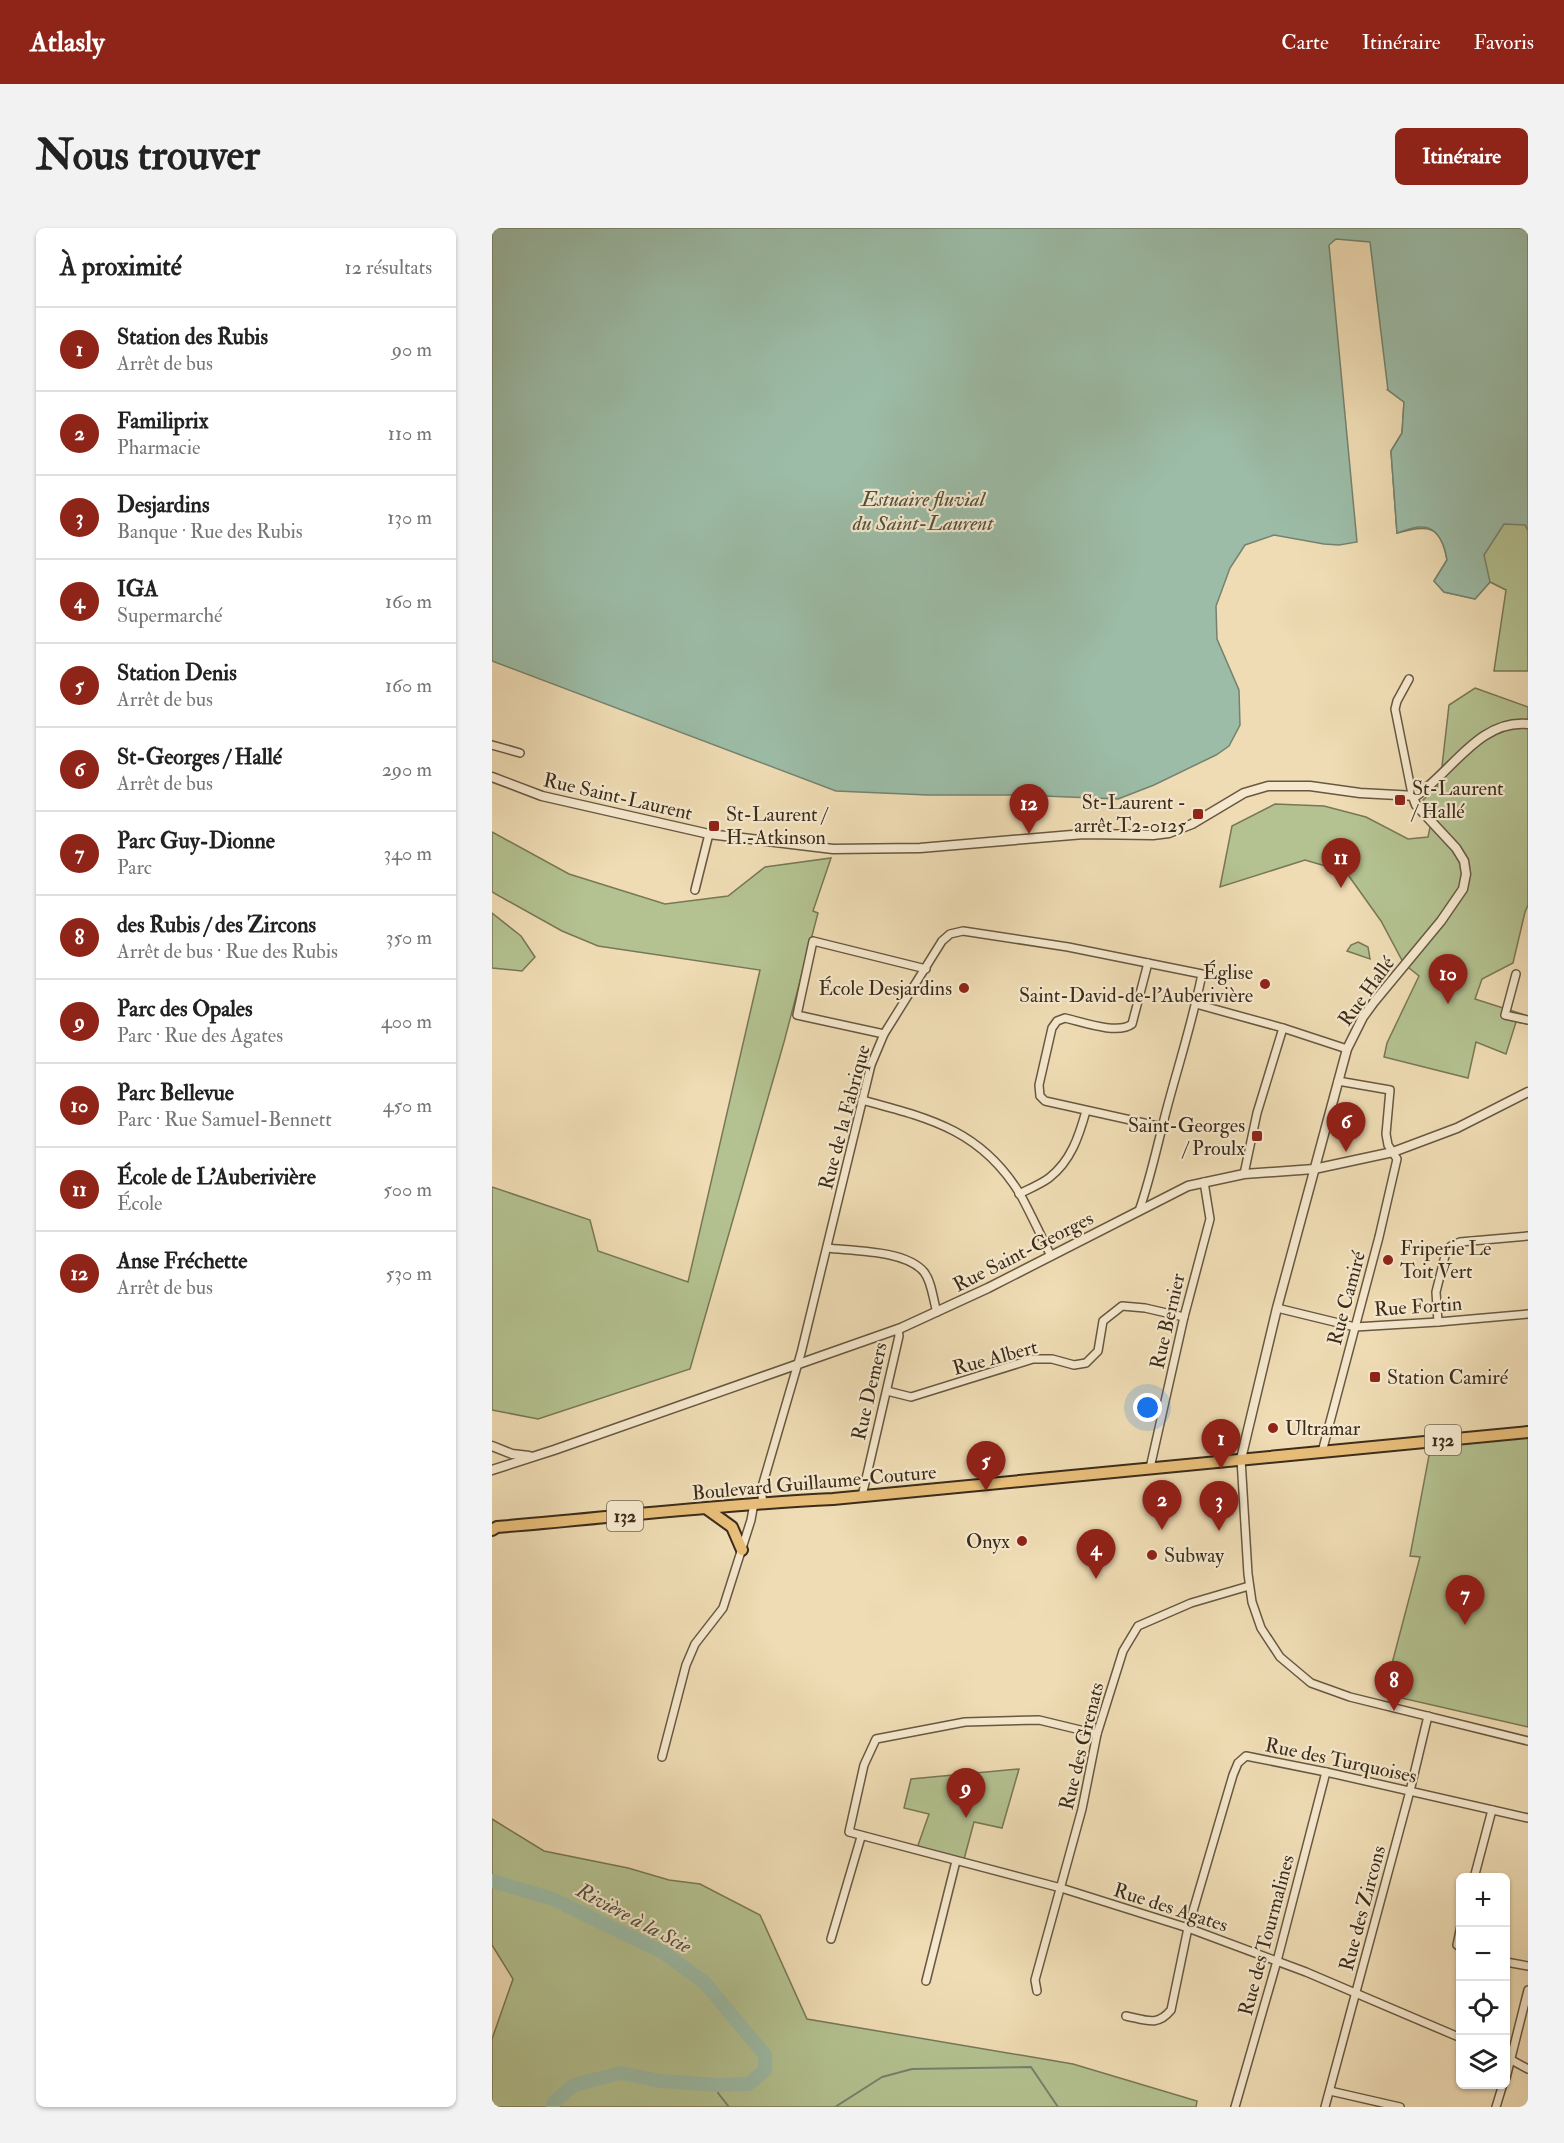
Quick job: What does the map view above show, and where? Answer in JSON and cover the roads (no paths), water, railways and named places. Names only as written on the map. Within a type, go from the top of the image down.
[{"type":"main road","name":"Boulevard Guillaume-Couture","points":[[494,1528],[758,1503],[862,1496],[1528,1432]]},
{"type":"main road","points":[[707,1509],[732,1527],[742,1550]]},
{"type":"street","name":"Rue Hallé","points":[[1241,1459],[1276,1308],[1347,1049],[1363,1017],[1441,921],[1463,889],[1466,874],[1464,861],[1456,848],[1421,811],[1412,794],[1395,709],[1408,679]]},
{"type":"street","points":[[1412,794],[1416,796],[1476,741],[1490,732],[1515,723],[1528,724]]},
{"type":"street","points":[[492,745],[520,753]]},
{"type":"street","name":"Rue Saint-Laurent","points":[[492,777],[542,796],[709,834],[833,849],[920,848],[1084,834],[1135,836],[1169,832],[1204,817],[1244,793],[1268,786],[1310,786],[1360,793],[1412,794]]},
{"type":"street","points":[[695,890],[709,834]]},
{"type":"street","name":"Rue de la Fabrique","points":[[662,1757],[686,1665],[695,1644],[723,1608],[758,1503],[828,1248],[871,1065],[884,1034],[942,941],[950,934],[963,931],[1068,947],[1202,974],[1196,1004]]},
{"type":"street","points":[[884,1034],[797,1015],[813,941],[926,969]]},
{"type":"street","points":[[1148,963],[1132,1024],[1126,1029],[1065,1018],[1057,1021],[1052,1028],[1039,1085],[1040,1096],[1045,1101],[1162,1128]]},
{"type":"street","points":[[1516,974],[1505,1015],[1528,1020]]},
{"type":"street","points":[[1139,1211],[1150,1180],[1196,1004],[1283,1028],[1347,1049]]},
{"type":"street","points":[[1244,1174],[1257,1113],[1283,1028]]},
{"type":"street","name":"Rue Camiré","points":[[1322,1452],[1397,1159],[1388,1145],[1386,1134],[1390,1090],[1338,1081]]},
{"type":"street","name":"Rue Saint-Georges","points":[[492,1470],[898,1329],[1051,1256],[1188,1186],[1244,1174],[1314,1169],[1394,1152],[1457,1128],[1528,1092]]},
{"type":"street","points":[[862,1100],[919,1115],[950,1128],[981,1147],[1001,1168],[1019,1194],[1051,1256]]},
{"type":"street","points":[[1019,1194],[1050,1178],[1065,1161],[1078,1139],[1086,1111]]},
{"type":"street","name":"Rue Bernier","points":[[1150,1468],[1184,1317],[1210,1219],[1204,1182]]},
{"type":"street","points":[[1438,1322],[1436,1292],[1446,1252],[1451,1246],[1460,1242],[1528,1236]]},
{"type":"street","points":[[828,1248],[885,1254],[906,1260],[923,1271],[937,1312]]},
{"type":"street","name":"Rue Albert","points":[[887,1391],[911,1398],[1033,1359],[1052,1359],[1074,1365],[1086,1363],[1098,1351],[1103,1321],[1122,1306],[1145,1308],[1184,1317]]},
{"type":"street","name":"Rue Fortin","points":[[1276,1308],[1355,1327],[1528,1314]]},
{"type":"street","name":"Rue Demers","points":[[862,1496],[899,1336],[898,1329]]},
{"type":"street","points":[[492,1446],[512,1454],[532,1456]]},
{"type":"street","points":[[1241,1459],[1249,1586],[1261,1628],[1280,1657],[1311,1683],[1350,1697],[1528,1741]]},
{"type":"street","name":"Rue des Grenats","points":[[1037,1991],[1035,1980],[1082,1809],[1097,1734],[1123,1651],[1138,1626],[1191,1602],[1249,1586]]},
{"type":"street","name":"Rue des Zircons","points":[[1325,2107],[1428,1716]]},
{"type":"street","points":[[831,1939],[861,1837],[849,1832],[864,1765],[876,1739],[964,1722],[1039,1720],[1097,1734]]},
{"type":"street","name":"Rue des Turquoises","points":[[1126,2016],[1151,2021],[1163,2019],[1171,2010],[1188,1928],[1238,1763],[1246,1756],[1528,1818]]},
{"type":"street","name":"Rue des Tourmalines","points":[[1235,2107],[1277,1961],[1326,1772]]},
{"type":"street","points":[[1475,1873],[1492,1810]]},
{"type":"street","name":"Rue des Agates","points":[[861,1837],[1060,1888],[1188,1928],[1277,1961],[1456,2036]]},
{"type":"street","points":[[926,1981],[956,1861]]},
{"type":"street","points":[[1510,1963],[1528,1966]]},
{"type":"street","points":[[1510,2055],[1528,1990]]},
{"type":"street","points":[[1510,2060],[1528,2069]]},
{"type":"street","points":[[1496,2107],[1502,2089]]},
{"type":"street","points":[[1330,2091],[1400,2107]]},
{"type":"water","name":"Estuaire fluvial du Saint-Laurent","points":[[492,228],[1528,228],[1528,531],[1525,525],[1504,524],[1484,555],[1490,582],[1475,599],[1444,592],[1434,581],[1447,560],[1443,544],[1433,530],[1419,527],[1397,533],[1391,451],[1402,433],[1404,402],[1388,390],[1370,242],[1336,239],[1329,245],[1357,542],[1339,545],[1324,544],[1274,535],[1245,545],[1230,568],[1216,606],[1217,639],[1239,690],[1240,725],[1229,746],[1216,755],[1154,785],[1118,799],[836,791],[492,661]]},
{"type":"waterway","name":"Rivière à la Scie","points":[[492,1881],[553,1899],[664,1953],[705,1983],[765,2055],[765,2070],[749,2084],[718,2085],[660,2081],[621,2073],[574,2085],[553,2103],[553,2107]]},
{"type":"waterway","points":[[835,2107],[882,2077],[912,2069],[1031,2067],[1058,2107]]},
{"type":"waterway","points":[[718,2085],[718,2093],[729,2107]]},
{"type":"place","name":"St-Laurent / Hallé","points":[[1400,800]]},
{"type":"place","name":"St-Laurent - arrêt T2-0125","points":[[1198,814]]},
{"type":"place","name":"St-Laurent / H.-Atkinson","points":[[714,826]]},
{"type":"place","name":"Anse Fréchette","points":[[1029,834]]},
{"type":"place","name":"École de L'Auberivière","points":[[1341,888]]},
{"type":"place","name":"Église Saint-David-de-l’Auberivière","points":[[1265,984]]},
{"type":"place","name":"École Desjardins","points":[[964,988]]},
{"type":"place","name":"Parc Bellevue","points":[[1448,1004]]},
{"type":"place","name":"Saint-Georges / Proulx","points":[[1257,1136]]},
{"type":"place","name":"St-Georges / Hallé","points":[[1346,1152]]},
{"type":"place","name":"Friperie Le Toit Vert","points":[[1388,1260]]},
{"type":"place","name":"Station Camiré","points":[[1375,1377]]},
{"type":"place","name":"Ultramar","points":[[1273,1428]]},
{"type":"place","name":"Station des Rubis","points":[[1221,1469]]},
{"type":"place","name":"Station Denis","points":[[986,1491]]},
{"type":"place","name":"Familiprix","points":[[1162,1530]]},
{"type":"place","name":"Desjardins","points":[[1219,1531]]},
{"type":"place","name":"Onyx","points":[[1022,1541]]},
{"type":"place","name":"Subway","points":[[1152,1555]]},
{"type":"place","name":"IGA","points":[[1096,1579]]},
{"type":"place","name":"Parc Guy-Dionne","points":[[1465,1625]]},
{"type":"place","name":"des Rubis / des Zircons","points":[[1394,1711]]},
{"type":"place","name":"Parc des Opales","points":[[966,1818]]}]
